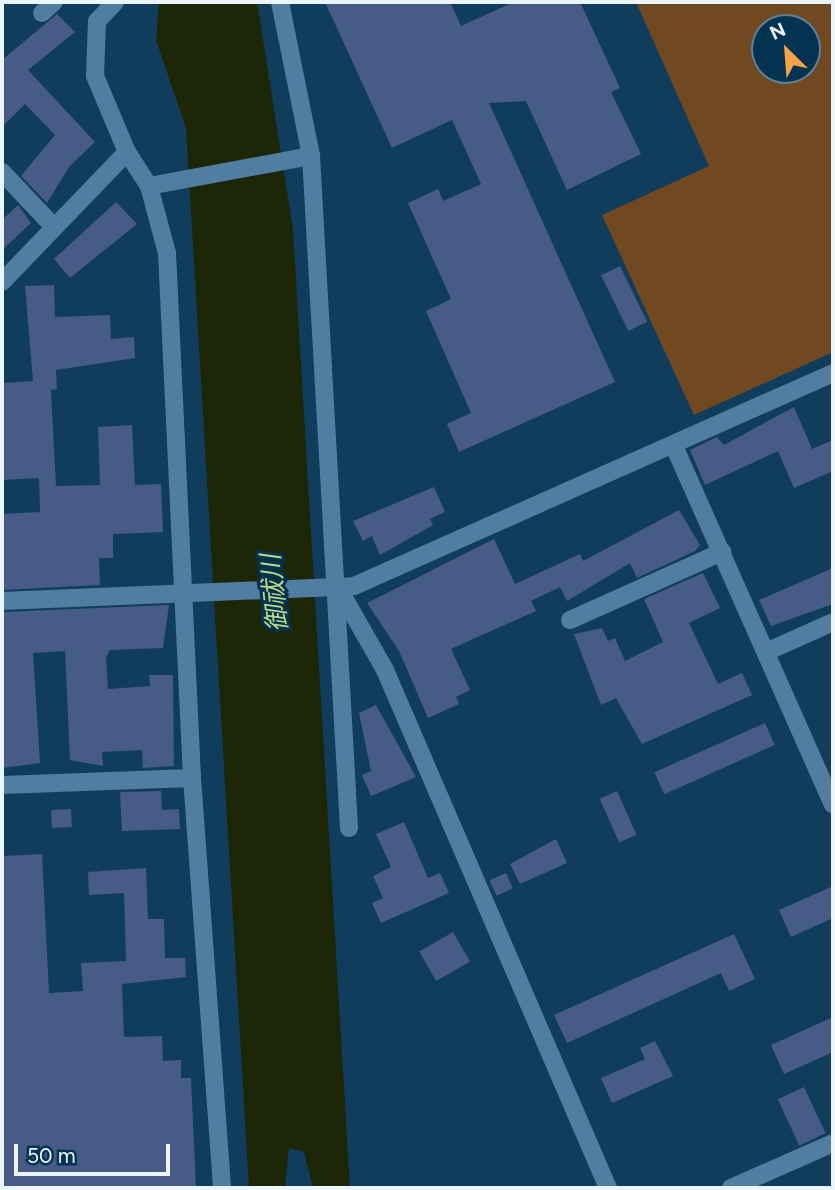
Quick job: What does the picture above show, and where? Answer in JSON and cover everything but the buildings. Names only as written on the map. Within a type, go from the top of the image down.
[{"type":"street","points":[[115,2],[97,21],[95,76],[127,152],[149,186],[167,253],[187,592],[192,778],[222,1188]]},
{"type":"street","points":[[281,2],[311,156],[338,588],[349,828]]},
{"type":"street","points":[[2,282],[127,152]]},
{"type":"street","points":[[149,186],[311,156]]},
{"type":"street","points":[[2,172],[54,227]]},
{"type":"street","points":[[2,601],[338,588],[674,446],[833,373]]},
{"type":"street","points":[[674,446],[833,804]]},
{"type":"street","points":[[570,620],[722,552]]},
{"type":"street","points":[[338,588],[385,670],[608,1188]]},
{"type":"street","points":[[766,652],[833,622]]},
{"type":"street","points":[[2,785],[192,778]]},
{"type":"street","points":[[731,1188],[833,1143]]},
{"type":"shaded area","points":[[636,2],[833,2],[833,352],[694,415],[602,215],[709,166]]},
{"type":"water","points":[[159,2],[256,2],[293,229],[350,1188],[313,1188],[304,1152],[289,1148],[285,1188],[249,1188],[186,128],[156,40]],"holes":[[[295,884],[311,929],[320,990],[310,1010],[302,999],[292,943]]]},
{"type":"waterway","name":"御祓川","points":[[295,840],[309,1054]]}]
